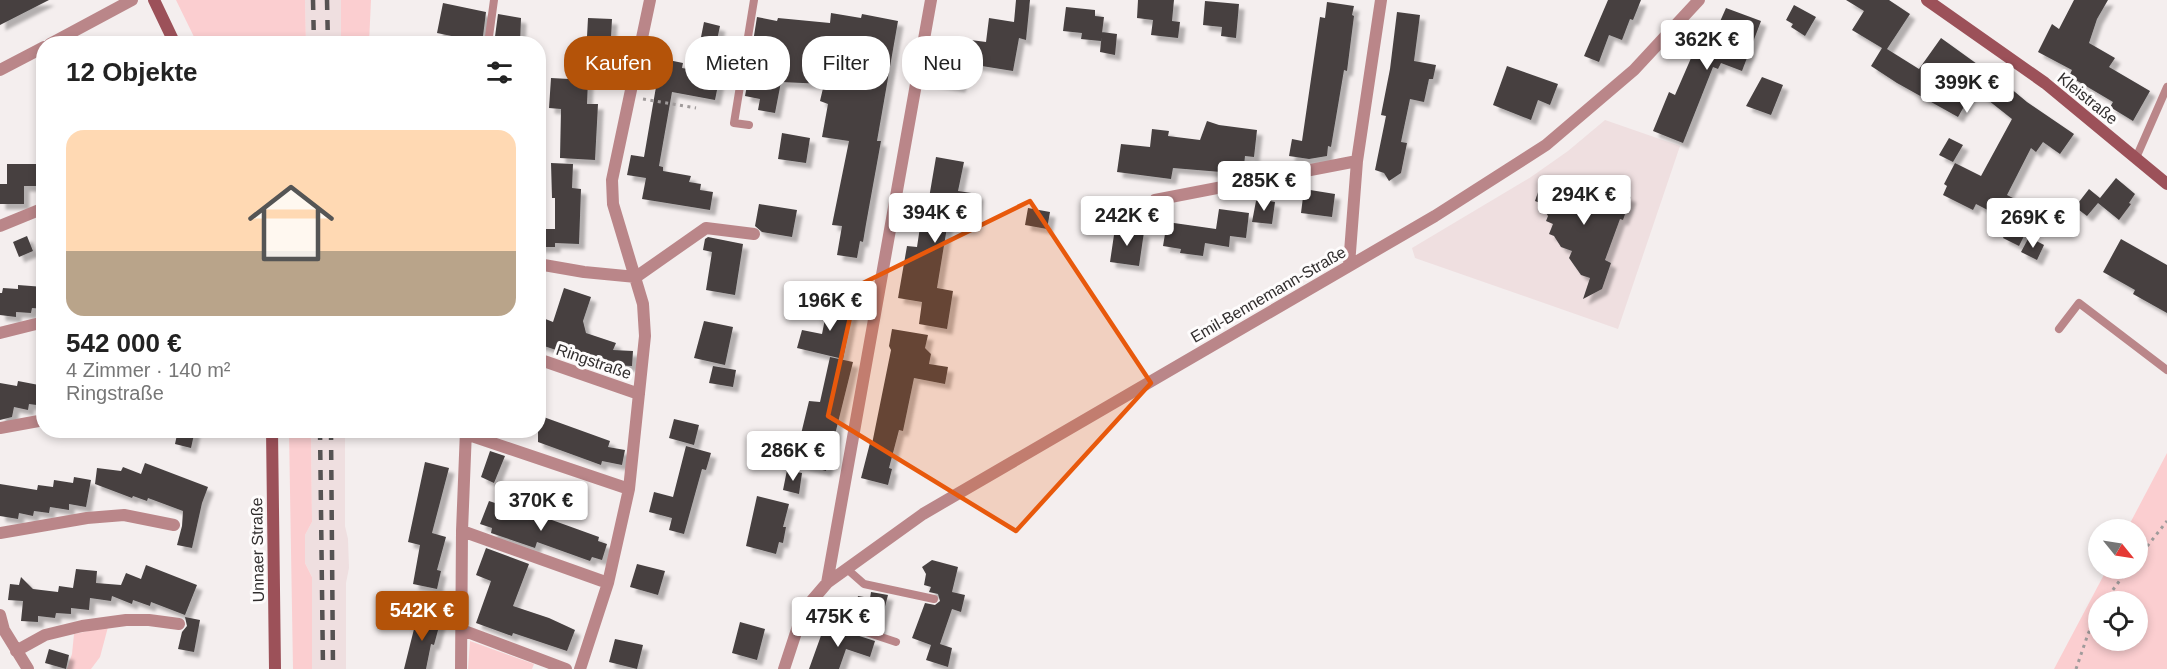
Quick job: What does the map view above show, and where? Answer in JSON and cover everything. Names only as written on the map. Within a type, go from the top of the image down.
[{"type":"main road","points":[[154,0],[171,36]]},
{"type":"main road","name":"Kleistraße","points":[[1927,0],[2038,78],[2167,184]]},
{"type":"main road","name":"Unnaer Straße","points":[[272,438],[275,669]]},
{"type":"street","points":[[65,36],[132,0]]},
{"type":"street","name":"Ringstraße","points":[[580,669],[608,583],[629,489],[639,394],[645,336],[643,304],[613,204],[612,180],[650,0]]},
{"type":"street","points":[[827,583],[931,0]]},
{"type":"street","points":[[1349,265],[1357,161],[1381,0]]},
{"type":"street","name":"Emil-Bennemann-Straße","points":[[803,611],[827,583],[924,514],[1435,216],[1546,144],[1634,70],[1699,0]]},
{"type":"street","points":[[0,70],[36,51]]},
{"type":"street","points":[[1155,200],[1357,161]]},
{"type":"street","points":[[0,226],[36,211]]},
{"type":"street","points":[[546,265],[636,277],[706,228],[754,234]]},
{"type":"street","points":[[0,333],[36,324]]},
{"type":"street","name":"Ringstraße","points":[[546,362],[639,394]]},
{"type":"street","points":[[0,428],[36,421]]},
{"type":"street","points":[[461,669],[462,531],[466,438]]},
{"type":"street","points":[[483,438],[629,489]]},
{"type":"street","points":[[0,533],[87,518],[124,515],[174,525]]},
{"type":"street","points":[[462,531],[608,583]]},
{"type":"street","points":[[784,669],[803,611]]},
{"type":"street","points":[[0,615],[4,630],[28,669]]},
{"type":"street","points":[[16,651],[45,635],[82,626],[126,620],[179,624]]},
{"type":"street","points":[[462,630],[566,669]]},
{"type":"lane","points":[[489,36],[494,0]]},
{"type":"lane","points":[[749,125],[734,123],[754,0]]},
{"type":"lane","points":[[2136,158],[2167,87]]},
{"type":"lane","points":[[2059,329],[2079,303],[2167,370]]},
{"type":"lane","points":[[847,569],[864,584],[934,599]]},
{"type":"lane","points":[[803,611],[896,642]]},
{"type":"path","points":[[629,96],[696,108]]},
{"type":"path","points":[[2148,545],[2167,521]]},
{"type":"path","points":[[2076,669],[2088,634]]},
{"type":"highlighted area","points":[[1030,201],[1151,383],[1016,531],[828,416],[857,286]]},
{"type":"shaded area","points":[[176,0],[305,0],[306,36],[194,36]]},
{"type":"shaded area","points":[[305,0],[341,0],[341,36],[306,36]]},
{"type":"shaded area","points":[[341,0],[371,0],[369,36],[341,36]]},
{"type":"shaded area","points":[[1605,120],[1680,146],[1618,329],[1415,258],[1412,248],[1531,177],[1568,151]]},
{"type":"shaded area","points":[[289,438],[311,438],[312,522],[305,535],[305,563],[312,577],[312,669],[293,669]]},
{"type":"shaded area","points":[[311,438],[345,438],[345,526],[349,568],[346,583],[346,669],[312,669],[312,577],[305,563],[305,535],[312,522]]},
{"type":"shaded area","points":[[2167,453],[2167,669],[2054,669],[2088,605],[2088,651],[2148,651],[2148,591],[2095,591],[2102,579],[2148,579],[2148,519],[2132,519]]},
{"type":"shaded area","points":[[108,627],[100,657],[91,669],[67,669],[72,654],[74,634]]},
{"type":"shaded area","points":[[470,641],[534,664],[532,669],[468,669]]},
{"type":"building","points":[[0,0],[49,0],[0,25]]},
{"type":"building","points":[[1016,0],[1030,0],[1026,40],[1019,38],[1013,71],[983,66],[983,42],[986,42],[989,18],[1014,22]]},
{"type":"building","points":[[1138,0],[1174,0],[1172,21],[1180,22],[1178,38],[1151,35],[1153,20],[1137,18]]},
{"type":"building","points":[[1608,0],[1641,0],[1622,40],[1609,35],[1599,62],[1584,56]]},
{"type":"building","points":[[1846,0],[1889,0],[1910,14],[1887,49],[1919,69],[1941,38],[2074,134],[2060,154],[2043,142],[2036,152],[2031,148],[2007,195],[2037,210],[2019,246],[2003,238],[2011,222],[1976,204],[1973,210],[1943,195],[1947,186],[1944,184],[1955,163],[1981,176],[2012,119],[1974,89],[1958,117],[1871,66],[1882,48],[1852,30],[1864,11]]},
{"type":"building","points":[[2074,0],[2108,0],[2097,19],[2089,43],[2115,58],[2109,67],[2150,91],[2133,121],[2110,107],[2113,102],[2069,76],[2072,70],[2038,52],[2052,24],[2059,29]]},
{"type":"building","points":[[1205,1],[1239,4],[1236,38],[1221,36],[1222,27],[1203,25]]},
{"type":"building","points":[[1327,2],[1354,6],[1347,71],[1344,70],[1331,147],[1328,146],[1327,156],[1309,159],[1289,156],[1292,139],[1302,141],[1320,17],[1325,18]]},
{"type":"building","points":[[443,3],[486,12],[483,36],[452,36],[437,33]]},
{"type":"building","points":[[1794,5],[1816,17],[1805,36],[1791,27],[1793,24],[1786,20]]},
{"type":"building","points":[[1066,7],[1095,10],[1095,16],[1104,17],[1101,41],[1081,39],[1082,33],[1063,31]]},
{"type":"building","points":[[1726,8],[1761,21],[1742,71],[1721,63],[1718,69],[1713,67],[1683,143],[1653,131],[1669,92],[1675,95],[1695,49],[1702,51],[1712,24],[1718,26]]},
{"type":"building","points":[[1397,12],[1420,15],[1414,61],[1436,65],[1433,79],[1429,79],[1424,102],[1410,99],[1401,142],[1407,143],[1401,173],[1389,181],[1384,173],[1375,170],[1386,116],[1381,115],[1390,69]]},
{"type":"building","points":[[831,13],[861,18],[862,14],[898,21],[890,67],[890,36],[802,36],[802,83],[790,82],[790,36],[754,36],[757,17],[777,21],[778,18],[830,23]]},
{"type":"building","points":[[498,14],[521,18],[520,36],[495,36]]},
{"type":"building","points":[[588,18],[612,19],[611,36],[587,36]]},
{"type":"building","points":[[704,22],[720,26],[718,36],[701,36]]},
{"type":"building","points":[[1102,32],[1117,34],[1115,55],[1100,52]]},
{"type":"building","points":[[673,61],[683,63],[685,90],[717,90],[715,100],[672,92],[659,166],[663,167],[663,171],[691,176],[689,182],[701,184],[700,190],[713,192],[710,210],[642,199],[646,178],[627,175],[631,155],[644,157],[655,90],[673,90]]},
{"type":"building","points":[[1507,66],[1558,84],[1550,105],[1538,100],[1531,120],[1493,105]]},
{"type":"building","points":[[1762,77],[1783,85],[1771,115],[1746,106]]},
{"type":"building","points":[[551,78],[564,79],[564,90],[588,90],[587,104],[598,104],[595,160],[560,158],[561,109],[549,108]]},
{"type":"building","points":[[746,90],[779,90],[775,113],[758,110],[760,99],[745,96]]},
{"type":"building","points":[[823,90],[886,90],[877,141],[881,141],[863,242],[860,241],[857,258],[837,255],[842,226],[832,225],[849,141],[822,137],[828,104],[820,101]]},
{"type":"building","points":[[1207,121],[1219,125],[1257,130],[1254,157],[1245,156],[1244,166],[1223,163],[1221,172],[1173,168],[1171,179],[1117,172],[1121,144],[1150,147],[1152,129],[1169,131],[1168,136],[1200,140]]},
{"type":"building","points":[[782,133],[810,138],[806,163],[778,159]]},
{"type":"building","points":[[1949,138],[1963,145],[1953,162],[1939,155]]},
{"type":"building","points":[[936,157],[964,162],[958,191],[978,194],[975,213],[950,209],[937,288],[953,291],[947,329],[919,324],[922,302],[898,298],[907,246],[917,247],[922,214],[918,213],[921,197],[929,198]]},
{"type":"building","points":[[551,163],[573,164],[572,188],[581,189],[579,244],[555,243],[555,247],[546,247],[546,229],[555,229],[555,198],[552,198]]},
{"type":"building","points":[[7,164],[36,164],[36,186],[24,186],[24,204],[0,204],[0,184],[7,184]]},
{"type":"building","points":[[1548,178],[1590,193],[1605,188],[1631,197],[1605,260],[1611,263],[1602,289],[1583,299],[1590,278],[1581,275],[1569,258],[1572,251],[1561,247],[1554,236],[1549,234],[1553,224],[1546,221],[1548,216],[1540,203],[1535,201],[1542,180]]},
{"type":"building","points":[[2116,178],[2135,194],[2129,203],[2131,204],[2119,220],[2098,203],[2087,216],[2075,207],[2089,189],[2100,198]]},
{"type":"building","points":[[1304,189],[1335,194],[1332,217],[1301,213]]},
{"type":"building","points":[[1256,201],[1275,202],[1272,224],[1252,222]]},
{"type":"building","points":[[759,204],[797,210],[792,237],[762,232],[755,226]]},
{"type":"building","points":[[1028,208],[1050,212],[1047,229],[1025,225]]},
{"type":"building","points":[[1219,209],[1249,213],[1246,238],[1230,236],[1229,247],[1205,243],[1203,256],[1180,253],[1181,249],[1163,246],[1167,222],[1216,229]]},
{"type":"building","points":[[1115,228],[1144,232],[1139,266],[1110,262]]},
{"type":"building","points":[[27,236],[33,251],[19,257],[13,242]]},
{"type":"building","points":[[708,237],[743,244],[735,295],[706,290],[712,252],[703,250],[705,239]]},
{"type":"building","points":[[2029,237],[2044,245],[2037,260],[2021,252]]},
{"type":"building","points":[[2121,239],[2167,265],[2167,313],[2133,294],[2135,290],[2103,272]]},
{"type":"building","points":[[18,285],[36,286],[36,308],[32,308],[31,313],[16,312],[16,317],[0,315],[0,293],[3,288],[18,289]]},
{"type":"building","points":[[564,288],[591,297],[583,321],[586,333],[616,343],[613,350],[633,351],[632,366],[608,365],[607,367],[546,347],[546,319],[553,322]]},
{"type":"building","points":[[829,299],[854,304],[843,359],[797,348],[802,330],[822,334]]},
{"type":"building","points":[[704,321],[733,327],[725,365],[694,358]]},
{"type":"building","points":[[892,329],[928,335],[925,348],[931,354],[929,364],[948,367],[945,384],[914,378],[903,431],[899,430],[889,468],[892,469],[888,485],[861,478],[870,443],[872,444],[891,350],[889,346]]},
{"type":"building","points":[[830,357],[853,362],[826,471],[794,463],[809,401],[820,402]]},
{"type":"building","points":[[713,366],[736,370],[733,387],[709,383]]},
{"type":"building","points":[[18,381],[36,384],[36,405],[29,404],[28,410],[14,407],[12,417],[0,420],[0,383],[17,386]]},
{"type":"building","points":[[546,418],[610,441],[608,447],[625,450],[622,465],[602,461],[601,465],[538,442],[538,438],[546,438]]},
{"type":"building","points":[[674,419],[699,425],[694,445],[669,438]]},
{"type":"building","points":[[176,438],[193,438],[191,448],[175,444]]},
{"type":"building","points":[[686,446],[711,453],[706,470],[702,469],[684,534],[669,530],[672,518],[649,512],[654,492],[673,497]]},
{"type":"building","points":[[490,451],[505,456],[494,483],[481,477]]},
{"type":"building","points":[[425,462],[449,468],[432,533],[446,537],[437,570],[441,571],[437,589],[413,584],[420,545],[408,542]]},
{"type":"building","points":[[145,463],[208,487],[192,548],[177,545],[183,511],[148,498],[147,501],[133,496],[132,498],[95,484],[97,468],[121,471],[123,467],[141,474]]},
{"type":"building","points":[[787,470],[802,473],[799,494],[783,490]]},
{"type":"building","points":[[74,477],[91,480],[86,507],[69,504],[69,510],[50,507],[49,513],[34,511],[33,516],[19,513],[18,519],[0,516],[0,484],[37,490],[38,485],[53,487],[54,480],[73,483]]},
{"type":"building","points":[[757,496],[789,504],[783,527],[786,527],[783,543],[779,542],[776,554],[746,546]]},
{"type":"building","points":[[489,501],[526,513],[527,511],[599,537],[598,541],[607,544],[602,560],[592,557],[590,561],[537,542],[535,548],[491,533],[492,528],[480,524]]},
{"type":"building","points":[[486,548],[529,564],[513,606],[549,618],[575,630],[567,651],[513,633],[512,636],[476,623],[491,581],[476,575]]},
{"type":"building","points":[[932,560],[958,567],[952,592],[965,595],[961,612],[952,609],[940,644],[952,648],[948,667],[926,660],[931,645],[912,638],[925,603],[935,605],[940,601],[938,594],[929,592],[931,587],[924,585],[926,574],[922,567]]},
{"type":"building","points":[[637,564],[665,571],[658,595],[630,587]]},
{"type":"building","points":[[146,565],[197,585],[185,615],[151,602],[150,606],[133,600],[132,604],[112,596],[111,601],[90,598],[89,610],[71,608],[71,614],[56,613],[55,618],[38,616],[38,622],[21,621],[23,601],[8,600],[10,584],[19,585],[21,577],[33,589],[58,592],[59,586],[73,588],[76,569],[97,571],[96,583],[121,585],[126,573],[141,579]]},
{"type":"building","points":[[871,592],[888,595],[879,630],[852,621],[858,596],[870,598]]},
{"type":"building","points":[[418,613],[441,619],[434,645],[431,644],[426,669],[404,669]]},
{"type":"building","points":[[185,617],[200,620],[194,652],[178,649],[182,632],[187,626]]},
{"type":"building","points":[[740,622],[765,629],[757,660],[732,653]]},
{"type":"building","points":[[828,626],[875,641],[870,657],[846,649],[839,669],[809,669],[823,630]]},
{"type":"building","points":[[615,639],[643,645],[637,669],[609,662]]},
{"type":"building","points":[[49,649],[69,655],[66,669],[45,663]]},
{"type":"railway","points":[[313,0],[314,36]]},
{"type":"railway","points":[[327,0],[328,36]]},
{"type":"railway","points":[[320,438],[323,669]]},
{"type":"railway","points":[[331,438],[333,669]]}]
